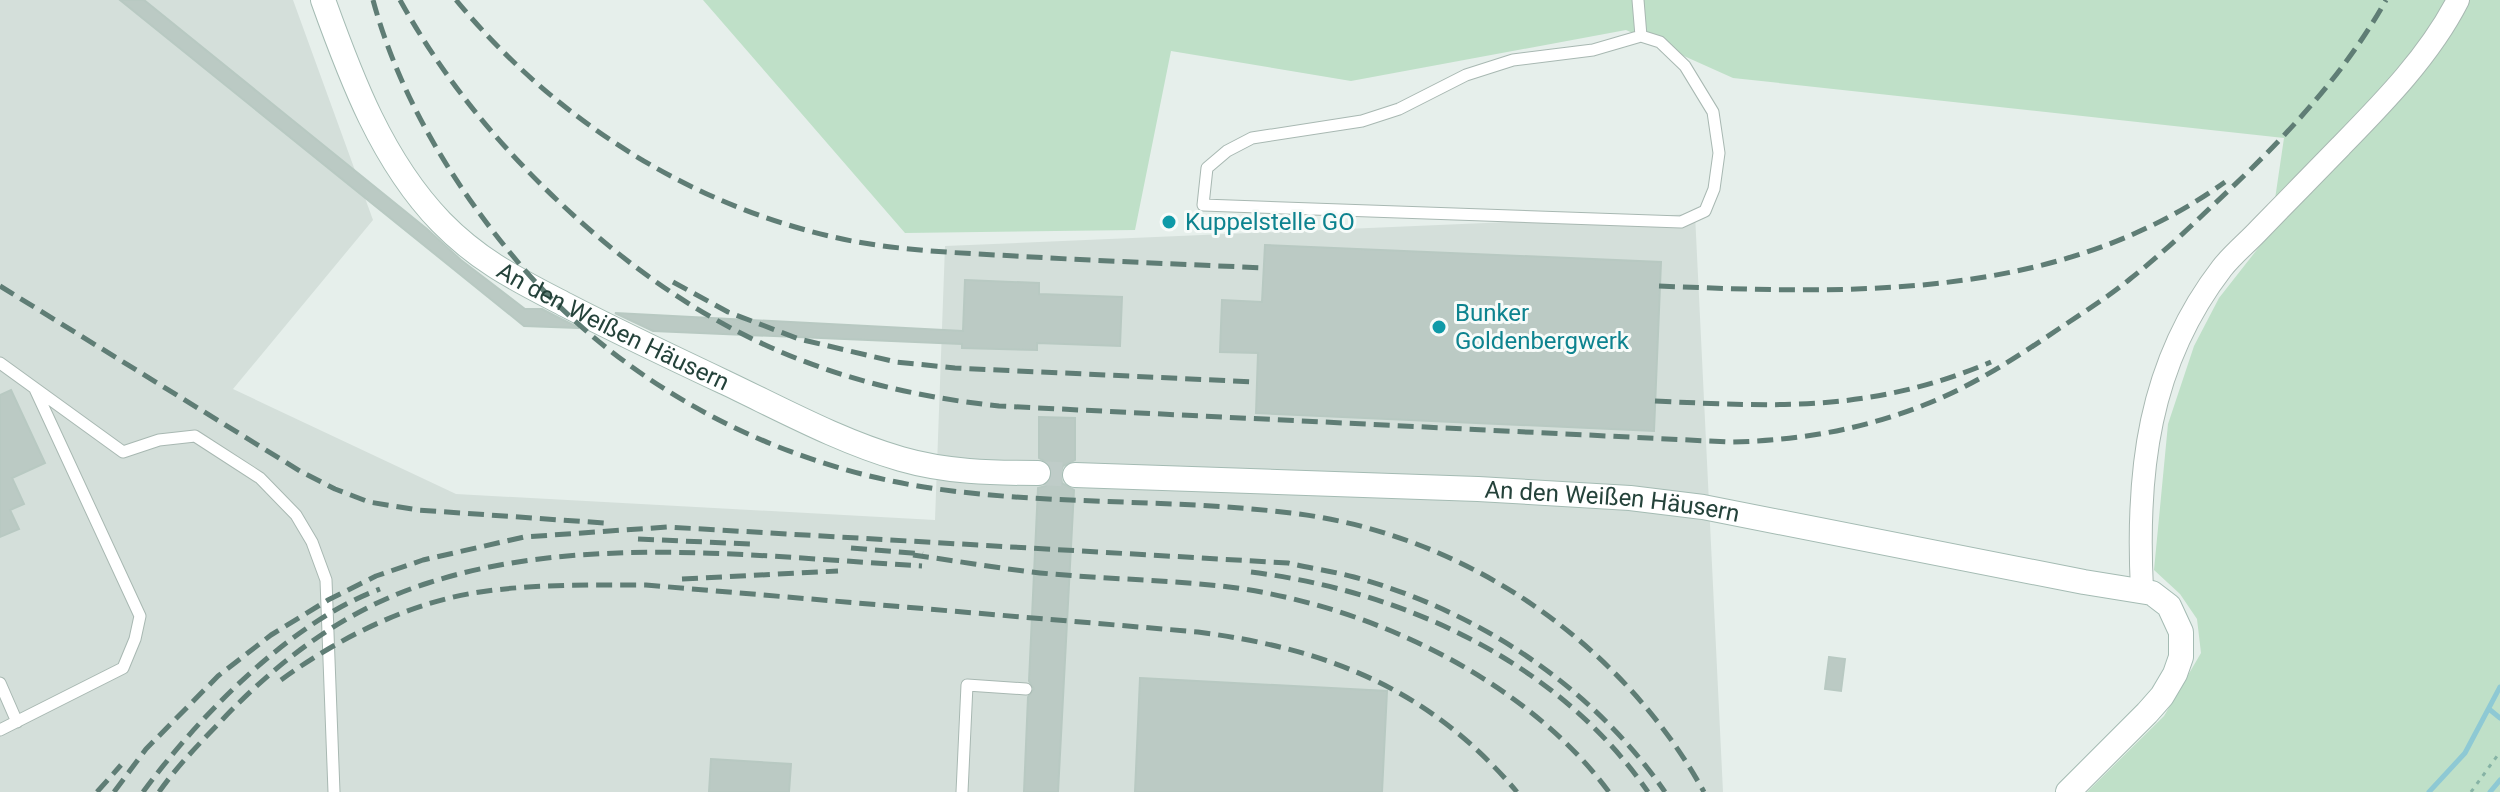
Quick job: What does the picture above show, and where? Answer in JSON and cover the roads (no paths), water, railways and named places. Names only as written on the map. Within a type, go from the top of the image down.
[{"type":"street","name":"An den Weißen Häusern","points":[[323,0],[368,111],[402,172],[440,221],[503,273],[608,328],[871,449],[899,459],[946,469],[1038,473]]},
{"type":"street","points":[[2068,792],[2162,696],[2181,657],[2181,632],[2175,615],[2162,599],[2142,590],[2141,497],[2147,442],[2158,395],[2175,345],[2197,304],[2224,266],[2377,109],[2426,49],[2458,0]]},
{"type":"street","name":"An den Weißen Häusern","points":[[1075,475],[1630,498],[1703,507],[2084,582],[2142,590]]},
{"type":"lane","points":[[1638,0],[1641,36]]},
{"type":"lane","points":[[1641,36],[1660,42],[1685,66],[1713,112],[1719,153],[1714,189],[1705,211],[1681,222],[1203,205],[1207,168],[1227,151],[1252,138],[1362,121],[1399,109],[1466,75],[1513,60],[1593,50],[1641,36]]},
{"type":"lane","points":[[0,363],[123,452],[159,440],[195,436],[260,478],[296,515],[312,542],[326,580],[334,792]]},
{"type":"lane","points":[[0,730],[123,668],[140,616],[35,387]]},
{"type":"lane","points":[[0,683],[17,722]]},
{"type":"lane","points":[[962,792],[967,685],[1026,689]]},
{"type":"waterway","points":[[2429,792],[2465,753],[2500,687]]},
{"type":"waterway","points":[[2489,709],[2500,718]]},
{"type":"waterway","points":[[2490,792],[2500,780]]},
{"type":"tunnel","points":[[1038,473],[1075,475]]},
{"type":"railway","points":[[373,0],[397,71],[431,138],[471,202],[517,261],[557,304],[602,344],[649,379],[700,410],[809,458],[866,475],[924,487],[1015,497],[1199,505],[1291,513],[1354,525],[1416,544],[1475,570],[1530,603],[1582,643],[1628,688],[1669,737],[1704,792]]},
{"type":"railway","points":[[400,0],[433,55],[491,130],[557,200],[606,244],[707,315],[815,365],[872,383],[934,397],[999,406],[1729,442],[1828,432],[1900,414],[1960,389],[2028,350],[2122,286],[2236,184],[2284,136],[2329,84],[2386,0]]},
{"type":"railway","points":[[456,0],[539,85],[633,155],[685,183],[794,227],[852,241],[954,253],[1264,268]]},
{"type":"railway","points":[[1659,286],[1806,290],[1880,288],[1953,282],[2024,269],[2094,250],[2161,221],[2225,182]]},
{"type":"railway","points":[[673,282],[728,312],[799,339],[896,362],[955,368],[1257,382]]},
{"type":"railway","points":[[0,286],[300,471],[335,489],[369,502],[418,510],[604,523]]},
{"type":"railway","points":[[1655,401],[1785,404],[1865,398],[1906,390],[1991,362]]},
{"type":"railway","points":[[114,792],[146,749],[218,676],[271,635],[328,600],[376,576],[423,560],[524,537],[667,527],[1288,563],[1354,577],[1445,610],[1529,658],[1603,718],[1665,792]]},
{"type":"railway","points":[[638,539],[750,544]]},
{"type":"railway","points":[[851,548],[923,554]]},
{"type":"railway","points":[[159,792],[223,719],[292,656],[370,606],[428,583],[487,568],[547,558],[610,553],[736,554],[922,566]]},
{"type":"railway","points":[[913,555],[1035,572],[1221,586],[1275,595],[1329,609],[1383,628],[1436,652],[1486,680],[1532,713],[1573,750],[1609,792]]},
{"type":"railway","points":[[682,579],[838,571]]},
{"type":"railway","points":[[1251,572],[1365,596],[1473,640],[1523,670],[1570,705],[1612,746],[1648,792]]},
{"type":"railway","points":[[281,680],[353,635],[405,612],[487,591],[546,586],[646,585],[1198,632],[1290,650],[1374,680],[1449,726],[1484,756],[1517,792]]},
{"type":"railway","points":[[143,792],[191,733],[249,674],[313,624],[346,604],[380,589]]},
{"type":"railway","points":[[97,792],[121,765]]},
{"type":"place","name":"Kuppelstelle GO","points":[[1169,222]]},
{"type":"place","name":"Bunker Goldenbergwerk","points":[[1439,327]]}]
